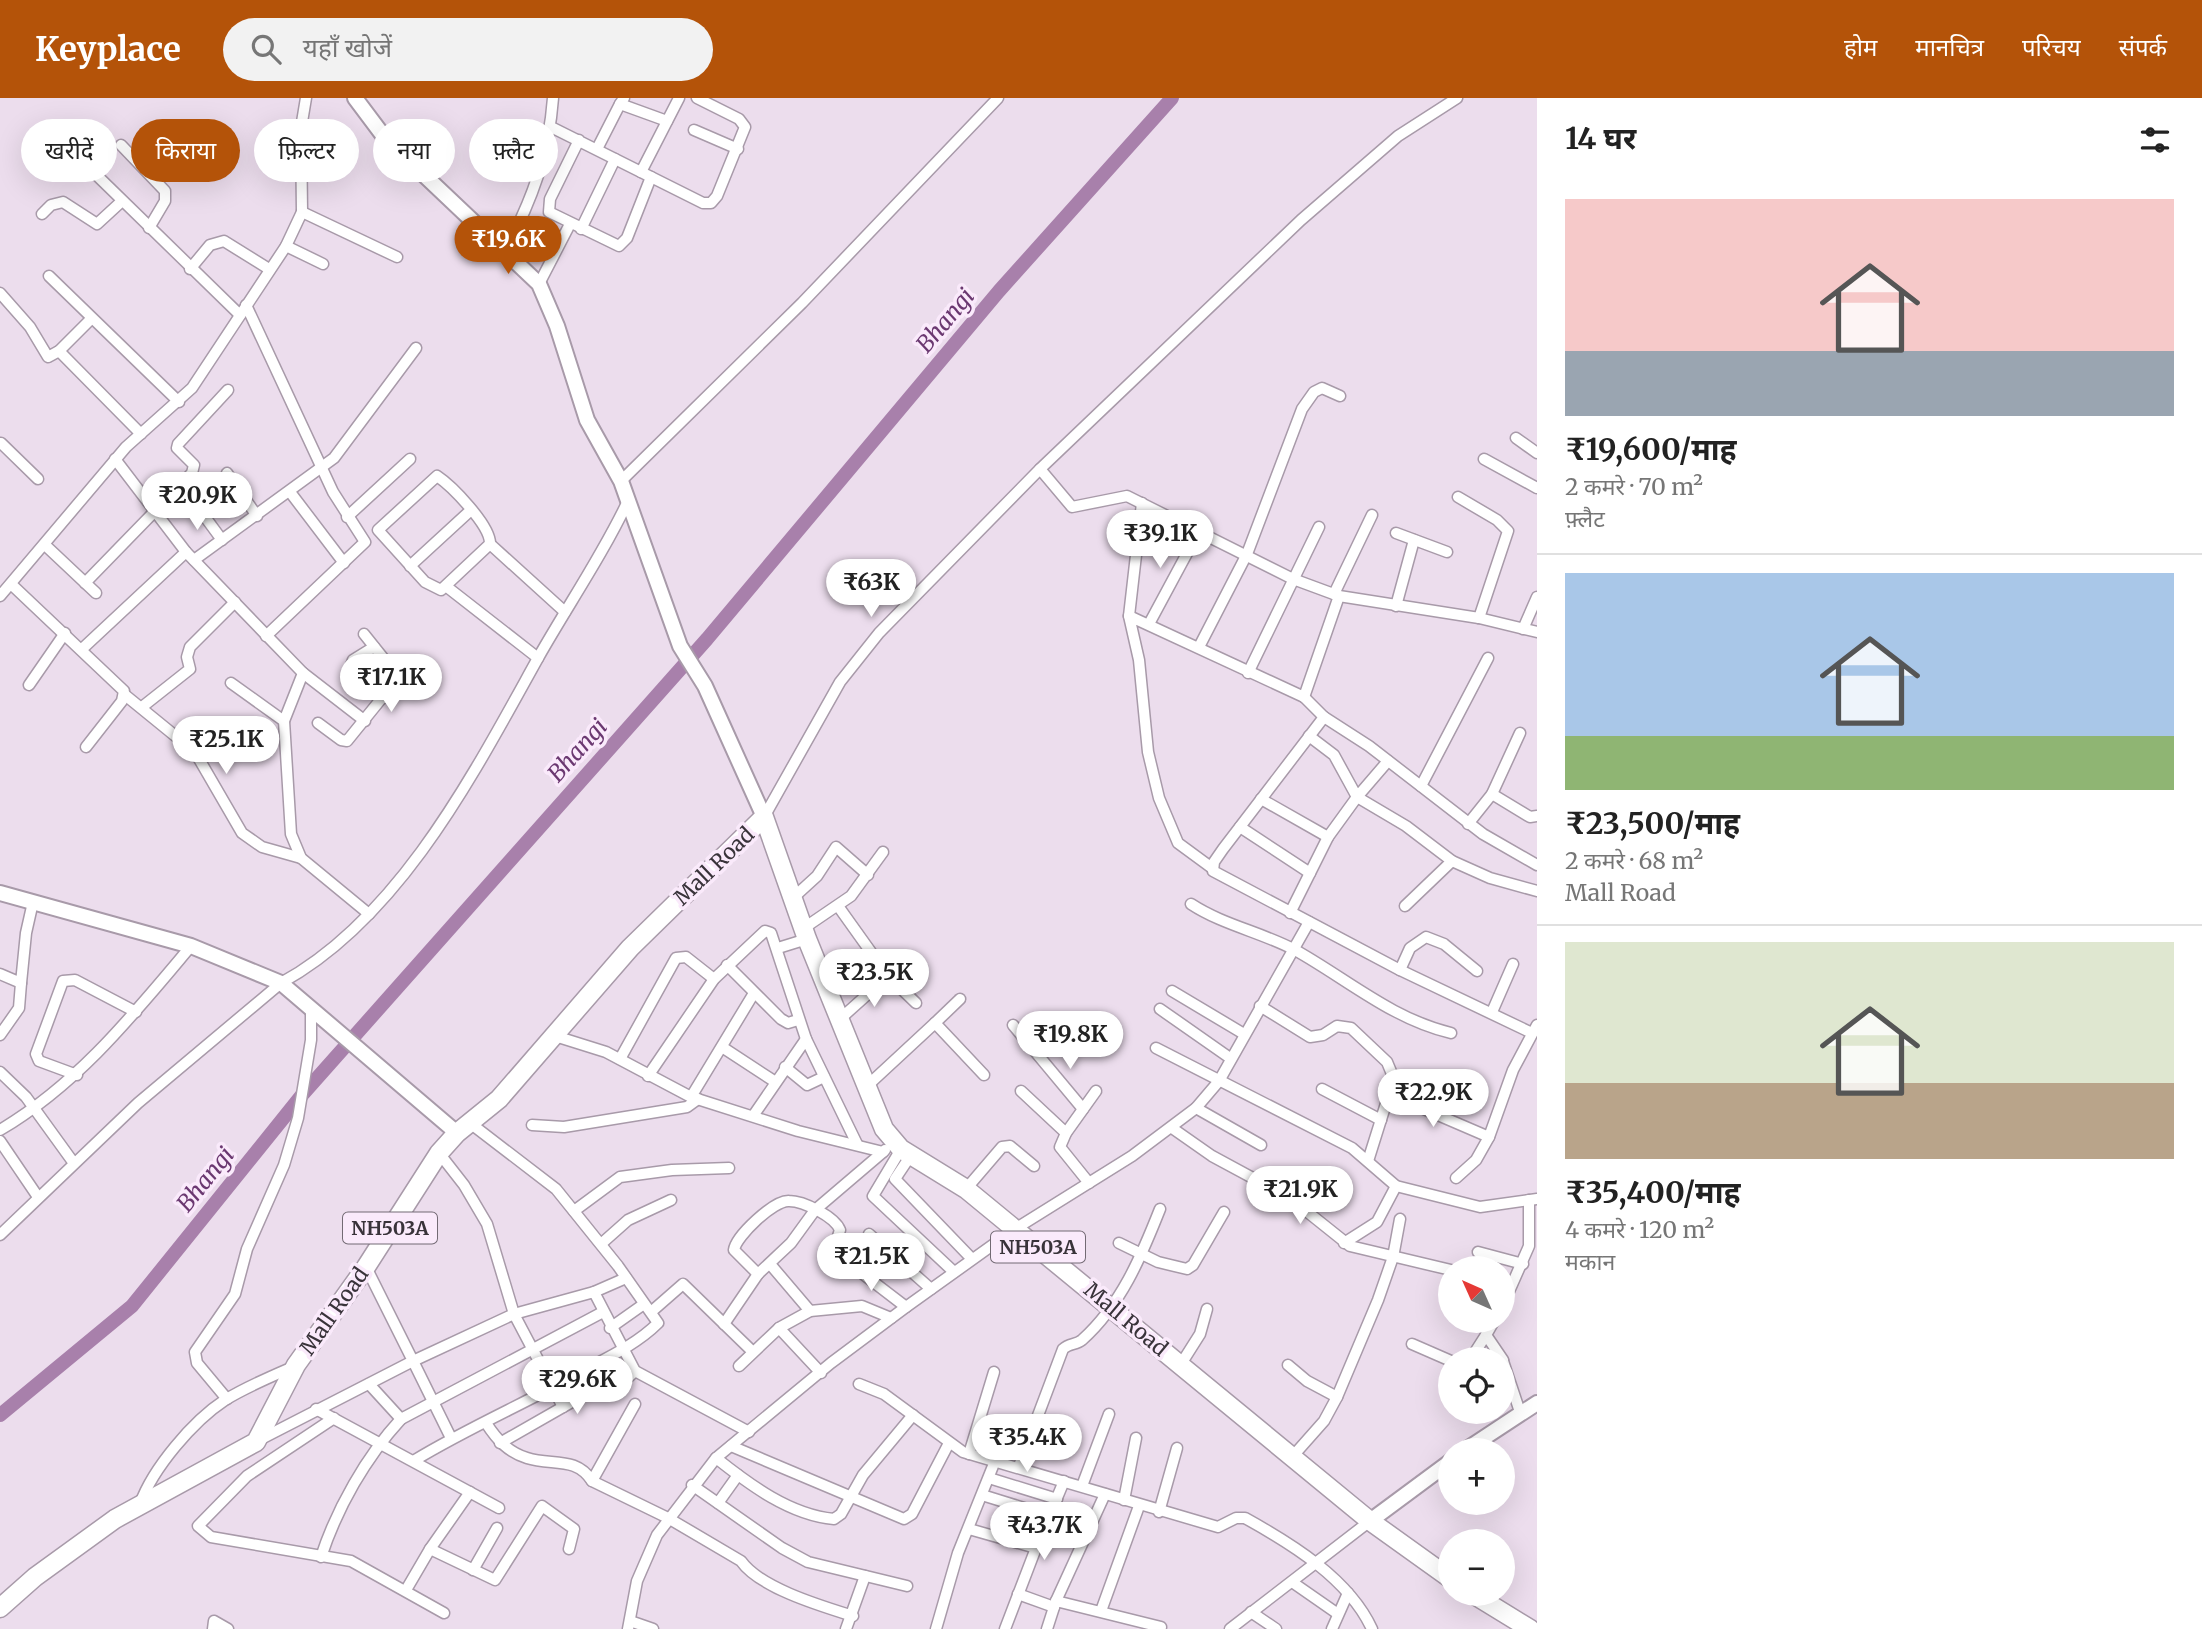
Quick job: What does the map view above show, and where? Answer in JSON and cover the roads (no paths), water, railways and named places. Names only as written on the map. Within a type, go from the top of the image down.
[{"type":"highway","name":"Mall Road","points":[[256,1442],[296,1365],[366,1267],[439,1153],[499,1098],[630,948],[764,817],[806,934],[884,1129],[897,1150],[966,1189],[1113,1307],[1370,1521],[1438,1571]]},
{"type":"highway","points":[[0,1608],[78,1546],[141,1504],[256,1442]]},
{"type":"highway","points":[[1493,1606],[1530,1629]]},
{"type":"street","points":[[0,595],[115,459],[179,402],[202,375],[286,246],[302,212],[301,128],[306,98]]},
{"type":"street","points":[[355,98],[385,138],[506,249],[539,285],[557,326],[587,420],[621,481],[685,655],[723,722],[764,817]]},
{"type":"street","points":[[552,119],[553,98]]},
{"type":"street","points":[[579,140],[548,208],[570,225],[610,244],[621,245],[646,174],[679,98]]},
{"type":"street","points":[[558,130],[703,203],[711,203],[717,196],[746,132],[744,124],[697,98]]},
{"type":"street","points":[[621,481],[802,303],[998,98]]},
{"type":"street","points":[[764,817],[840,682],[865,647],[1041,469],[1301,220],[1398,136],[1457,98]]},
{"type":"street","points":[[597,149],[622,101],[667,121]]},
{"type":"street","points":[[694,130],[738,149]]},
{"type":"street","points":[[121,145],[165,191],[165,201],[149,228]]},
{"type":"street","points":[[581,229],[615,159]]},
{"type":"street","points":[[103,182],[190,269],[243,310],[322,468],[348,517],[365,542]]},
{"type":"street","points":[[506,249],[536,182]]},
{"type":"street","points":[[42,214],[51,205],[62,202],[97,225],[122,201]]},
{"type":"street","points":[[302,212],[397,257]]},
{"type":"street","points":[[539,285],[570,225]]},
{"type":"street","points":[[190,269],[210,245],[224,241],[269,269]]},
{"type":"street","points":[[286,246],[323,264]]},
{"type":"street","points":[[49,276],[179,402]]},
{"type":"street","points":[[0,293],[30,327],[46,355],[59,351],[91,319]]},
{"type":"street","points":[[82,649],[190,556],[222,540],[322,468],[348,442],[416,348]]},
{"type":"street","points":[[59,351],[141,434]]},
{"type":"street","points":[[1199,647],[1247,554],[1302,409],[1314,392],[1322,388],[1340,396]]},
{"type":"street","points":[[85,583],[155,513],[194,469],[192,461],[177,448],[178,444],[228,390]]},
{"type":"street","points":[[1516,438],[1537,453]]},
{"type":"street","points":[[0,443],[38,479]]},
{"type":"street","points":[[115,459],[190,556],[266,636],[303,673],[365,721]]},
{"type":"street","points":[[348,517],[410,459]]},
{"type":"street","points":[[1484,459],[1537,488]]},
{"type":"street","points":[[1041,469],[1072,508],[1120,496],[1142,503],[1293,579],[1336,595],[1479,618],[1537,632]]},
{"type":"street","points":[[227,473],[257,516]]},
{"type":"street","points":[[266,636],[437,476],[489,532],[490,544],[565,612]]},
{"type":"street","points":[[290,492],[344,563]]},
{"type":"street","points":[[1458,497],[1497,520],[1508,531],[1479,618]]},
{"type":"street","points":[[0,1235],[73,1162],[138,1103],[281,983],[307,969],[339,944],[369,914],[426,846],[628,501]]},
{"type":"street","points":[[1142,503],[1129,616],[1139,660],[1148,752],[1161,806],[1178,843],[1220,877],[1400,970],[1535,1029],[1513,1070],[1489,1137],[1476,1160],[1455,1178]]},
{"type":"street","points":[[197,506],[222,540]]},
{"type":"street","points":[[410,566],[471,510]]},
{"type":"street","points":[[1304,697],[1336,595],[1372,515]]},
{"type":"street","points":[[1248,673],[1319,527]]},
{"type":"street","points":[[378,530],[430,587],[442,590],[490,544]]},
{"type":"street","points":[[1149,624],[1199,531]]},
{"type":"street","points":[[1396,533],[1447,552]]},
{"type":"street","points":[[1396,606],[1414,540]]},
{"type":"street","points":[[45,545],[96,593]]},
{"type":"street","points":[[11,584],[82,649],[121,687],[125,695],[201,760],[242,833],[262,847],[301,858],[369,914]]},
{"type":"street","points":[[447,587],[538,658]]},
{"type":"street","points":[[1523,629],[1537,597]]},
{"type":"street","points":[[142,707],[190,669],[187,657],[190,647],[235,602]]},
{"type":"street","points":[[1129,616],[1304,697],[1324,716],[1422,786],[1468,824],[1537,865]]},
{"type":"street","points":[[29,685],[65,633]]},
{"type":"street","points":[[318,723],[348,741],[384,698],[396,674],[364,634]]},
{"type":"street","points":[[374,647],[353,660],[350,668],[384,698]]},
{"type":"street","points":[[1422,786],[1488,658]]},
{"type":"street","points":[[301,858],[290,823],[284,721],[303,673]]},
{"type":"street","points":[[231,682],[284,721]]},
{"type":"street","points":[[86,747],[125,695]]},
{"type":"street","points":[[1212,868],[1324,716]]},
{"type":"street","points":[[1468,824],[1492,794],[1520,733]]},
{"type":"street","points":[[1309,736],[1331,752],[1357,797],[1406,826],[1452,861],[1490,878],[1537,891]]},
{"type":"street","points":[[1290,913],[1328,837],[1388,761]]},
{"type":"street","points":[[1492,794],[1530,817],[1537,816]]},
{"type":"street","points":[[1261,799],[1328,837]]},
{"type":"street","points":[[1240,827],[1310,873]]},
{"type":"street","points":[[794,897],[817,876],[836,847],[868,875]]},
{"type":"street","points":[[778,948],[806,934],[838,906],[868,875],[883,852]]},
{"type":"street","points":[[1405,906],[1452,861]]},
{"type":"street","points":[[0,893],[191,946],[281,983],[433,1112],[464,1128],[548,1181],[601,1244],[648,1308],[657,1325],[622,1349],[553,1389],[451,1438],[415,1460]]},
{"type":"street","points":[[2,1030],[19,1008],[26,933],[33,902]]},
{"type":"street","points":[[1191,904],[1212,917],[1293,949],[1383,1005],[1418,1023],[1451,1033]]},
{"type":"street","points":[[838,906],[888,976],[916,1003]]},
{"type":"street","points":[[653,1629],[629,1625],[637,1581],[649,1550],[668,1518],[716,1458],[891,1318],[954,1272],[1015,1229],[1172,1128],[1196,1108],[1219,1081],[1309,922]]},
{"type":"street","points":[[648,1076],[714,979],[765,931],[771,933],[778,948],[806,1039],[857,1144]]},
{"type":"street","points":[[1400,970],[1410,948],[1426,937],[1444,944],[1478,971]]},
{"type":"street","points":[[0,1130],[36,1109],[76,1075],[136,1012],[191,946]]},
{"type":"street","points":[[620,1059],[676,958],[683,955],[714,979]]},
{"type":"street","points":[[1492,1012],[1513,964]]},
{"type":"street","points":[[727,965],[785,1022],[799,1020]]},
{"type":"street","points":[[0,974],[21,984]]},
{"type":"street","points":[[840,1019],[888,976]]},
{"type":"street","points":[[76,1075],[39,1061],[36,1054],[63,981],[75,980],[136,1012]]},
{"type":"street","points":[[1172,991],[1244,1034]]},
{"type":"street","points":[[532,1125],[565,1127],[687,1107],[754,993]]},
{"type":"street","points":[[867,1086],[960,999]]},
{"type":"street","points":[[1260,1006],[1307,1036],[1323,1035],[1342,1026],[1357,1032],[1390,1068],[1389,1094],[1368,1161]]},
{"type":"street","points":[[227,1399],[197,1363],[195,1352],[235,1294],[247,1249],[284,1165],[298,1118],[311,1040],[311,1009]]},
{"type":"street","points":[[1160,1009],[1230,1058]]},
{"type":"street","points":[[935,1023],[984,1075]]},
{"type":"street","points":[[1013,1025],[1083,1109]]},
{"type":"street","points":[[555,1036],[620,1059],[694,1098],[857,1144],[897,1150]]},
{"type":"street","points":[[753,1116],[774,1081],[806,1039]]},
{"type":"street","points":[[722,1047],[774,1081]]},
{"type":"street","points":[[1156,1048],[1341,1142],[1396,1186],[1480,1207],[1533,1199],[1531,1232],[1523,1265],[1516,1277]]},
{"type":"street","points":[[785,1066],[807,1085],[824,1077]]},
{"type":"street","points":[[0,1072],[15,1084],[36,1109],[73,1162]]},
{"type":"street","points":[[1322,1089],[1381,1120]]},
{"type":"street","points":[[1021,1091],[1066,1133]]},
{"type":"street","points":[[1088,1183],[1061,1151],[1066,1133],[1096,1091]]},
{"type":"street","points":[[1389,1094],[1489,1137]]},
{"type":"street","points":[[1196,1108],[1261,1145]]},
{"type":"street","points":[[1172,1128],[1212,1156],[1290,1198],[1343,1242],[1438,1267]]},
{"type":"street","points":[[0,1141],[38,1197]]},
{"type":"street","points":[[966,1189],[1002,1147],[1010,1146],[1034,1166]]},
{"type":"street","points":[[724,1324],[758,1274],[791,1243],[815,1210],[897,1150]]},
{"type":"street","points":[[897,1150],[895,1179],[972,1259]]},
{"type":"street","points":[[897,1150],[873,1196],[954,1272]]},
{"type":"street","points":[[439,1153],[464,1185],[487,1224],[514,1314],[530,1349],[563,1407]]},
{"type":"street","points":[[574,1211],[620,1177],[672,1170],[729,1168]]},
{"type":"street","points":[[1343,1242],[1377,1222],[1396,1186]]},
{"type":"street","points":[[601,1244],[628,1220],[671,1200]]},
{"type":"street","points":[[758,1274],[736,1253],[734,1247],[738,1239],[782,1202],[793,1201],[815,1210],[839,1226],[833,1248],[835,1253],[906,1307]]},
{"type":"street","points":[[1019,1466],[1063,1349],[1083,1340],[1113,1307],[1142,1256],[1160,1209]]},
{"type":"street","points":[[1119,1243],[1142,1256],[1178,1269],[1189,1268],[1224,1212]]},
{"type":"street","points":[[1293,1456],[1324,1421],[1337,1397],[1392,1257],[1400,1219]]},
{"type":"street","points":[[870,1234],[931,1289]]},
{"type":"street","points":[[1479,1252],[1523,1265]]},
{"type":"street","points":[[769,1264],[810,1311]]},
{"type":"street","points":[[366,1267],[451,1438]]},
{"type":"street","points":[[256,1442],[316,1409],[514,1314],[594,1292],[626,1278]]},
{"type":"street","points":[[610,1328],[667,1301],[682,1284],[753,1352]]},
{"type":"street","points":[[594,1292],[610,1328],[635,1371],[749,1432]]},
{"type":"street","points":[[739,1366],[779,1328],[810,1311],[862,1306],[891,1318]]},
{"type":"street","points":[[1181,1364],[1200,1334],[1207,1309]]},
{"type":"street","points":[[321,1557],[334,1519],[380,1441],[401,1419],[603,1312]]},
{"type":"street","points":[[779,1328],[821,1373]]},
{"type":"street","points":[[1478,1347],[1486,1335],[1494,1347]]},
{"type":"street","points":[[1412,1344],[1438,1355]]},
{"type":"street","points":[[141,1504],[153,1476],[199,1423],[227,1399],[296,1365]]},
{"type":"street","points":[[1288,1365],[1307,1381],[1337,1397]]},
{"type":"street","points":[[500,1443],[602,1385],[619,1386],[635,1371]]},
{"type":"street","points":[[969,1454],[994,1372]]},
{"type":"street","points":[[369,1384],[401,1419]]},
{"type":"street","points":[[859,1384],[878,1390],[949,1443],[969,1454],[1019,1466],[1139,1506],[1218,1527],[1236,1518],[1245,1518],[1314,1563],[1348,1593],[1372,1629]]},
{"type":"street","points":[[1515,1397],[1520,1412]]},
{"type":"street","points":[[1483,1438],[1537,1402]]},
{"type":"street","points":[[592,1481],[635,1404]]},
{"type":"street","points":[[316,1409],[380,1441],[499,1508]]},
{"type":"street","points":[[716,1458],[738,1475],[791,1507],[831,1519],[841,1514],[863,1475],[913,1415]]},
{"type":"street","points":[[1082,1486],[1109,1415]]},
{"type":"street","points":[[334,1418],[247,1476],[198,1524],[211,1537],[358,1563],[443,1613]]},
{"type":"street","points":[[485,1423],[500,1443],[527,1458],[578,1466],[592,1481],[668,1518],[741,1561],[749,1571],[806,1601],[853,1616]]},
{"type":"street","points":[[1124,1500],[1136,1438]]},
{"type":"street","points":[[731,1446],[897,1518],[907,1518],[949,1443]]},
{"type":"street","points":[[1159,1512],[1177,1448]]},
{"type":"street","points":[[936,1629],[958,1553],[995,1461]]},
{"type":"street","points":[[1230,1629],[1438,1471]]},
{"type":"street","points":[[718,1503],[738,1475]]},
{"type":"street","points":[[989,1478],[1057,1499]]},
{"type":"street","points":[[1005,1629],[1064,1481]]},
{"type":"street","points":[[692,1485],[794,1555],[907,1586]]},
{"type":"street","points":[[406,1590],[430,1549],[470,1492]]},
{"type":"street","points":[[1047,1629],[1055,1604],[1105,1494]]},
{"type":"street","points":[[982,1495],[1050,1516]]},
{"type":"street","points":[[430,1549],[491,1580],[496,1578],[542,1506],[574,1529],[569,1549]]},
{"type":"street","points":[[1101,1611],[1139,1506]]},
{"type":"street","points":[[474,1570],[497,1528]]},
{"type":"street","points":[[969,1529],[1036,1548]]},
{"type":"street","points":[[846,1629],[853,1616],[865,1576]]},
{"type":"street","points":[[1292,1582],[1338,1614]]},
{"type":"street","points":[[1332,1629],[1348,1593]]},
{"type":"street","points":[[1018,1594],[1161,1627]]},
{"type":"street","points":[[1251,1612],[1276,1629]]},
{"type":"street","points":[[213,1629],[214,1621],[228,1629]]},
{"type":"waterway","name":"Bhangi","points":[[0,1415],[132,1306],[302,1095],[707,639],[999,291],[1172,98]]}]
